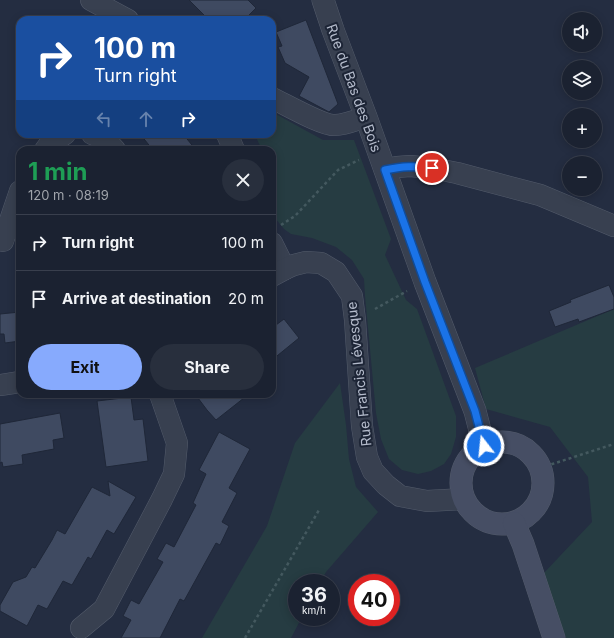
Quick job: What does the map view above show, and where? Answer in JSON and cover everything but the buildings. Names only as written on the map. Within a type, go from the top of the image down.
[{"type":"main road","points":[[497,442],[511,443],[523,448],[534,456],[540,468],[543,482],[541,495],[535,507],[526,517],[514,523],[502,525],[490,523],[479,518],[470,510],[464,499],[461,487],[462,475],[466,463],[474,453],[484,446],[497,442]]},
{"type":"main road","points":[[514,523],[523,544],[554,638]]},
{"type":"street","points":[[91,0],[121,16]]},
{"type":"street","name":"Rue du Bas des Bois","points":[[323,0],[425,282],[475,411],[484,446]]},
{"type":"street","points":[[276,100],[326,124],[335,125],[366,117]]},
{"type":"street","points":[[48,146],[59,138]]},
{"type":"street","points":[[102,138],[111,146]]},
{"type":"street","points":[[385,170],[410,166],[432,168],[457,173],[540,196],[614,226]]},
{"type":"street","points":[[3,241],[16,202]]},
{"type":"street","points":[[276,248],[278,273]]},
{"type":"street","name":"Rue Francis Lévesque","points":[[278,273],[294,265],[306,262],[321,263],[336,272],[352,296],[362,426],[368,457],[373,471],[386,486],[400,496],[427,501],[464,499]]},
{"type":"street","points":[[0,385],[16,383]]},
{"type":"street","points":[[81,628],[104,609],[162,500],[174,474],[177,443],[161,398]]},
{"type":"path","points":[[276,234],[338,170],[361,160],[365,153],[377,148]]},
{"type":"path","points":[[355,320],[425,282]]},
{"type":"path","points":[[540,468],[614,444]]},
{"type":"path","points":[[246,638],[320,510]]},
{"type":"green space","points":[[276,114],[323,140],[354,140],[391,239],[385,255],[406,300],[417,309],[456,416],[456,437],[451,454],[444,464],[431,471],[418,474],[402,470],[389,459],[381,439],[376,413],[364,279],[352,260],[336,247],[312,238],[291,234],[284,229],[276,219],[276,146],[260,146],[256,138],[276,138]]},
{"type":"green space","points":[[614,309],[614,638],[566,638],[543,574],[592,522],[588,477],[550,427],[486,409],[475,368]]},
{"type":"green space","points":[[340,383],[349,459],[356,487],[378,512],[325,574],[288,574],[288,626],[297,626],[291,638],[202,638],[267,526],[295,443]]},
{"type":"route","points":[[432,168],[410,166],[385,170],[425,282],[475,411],[484,446]]}]
